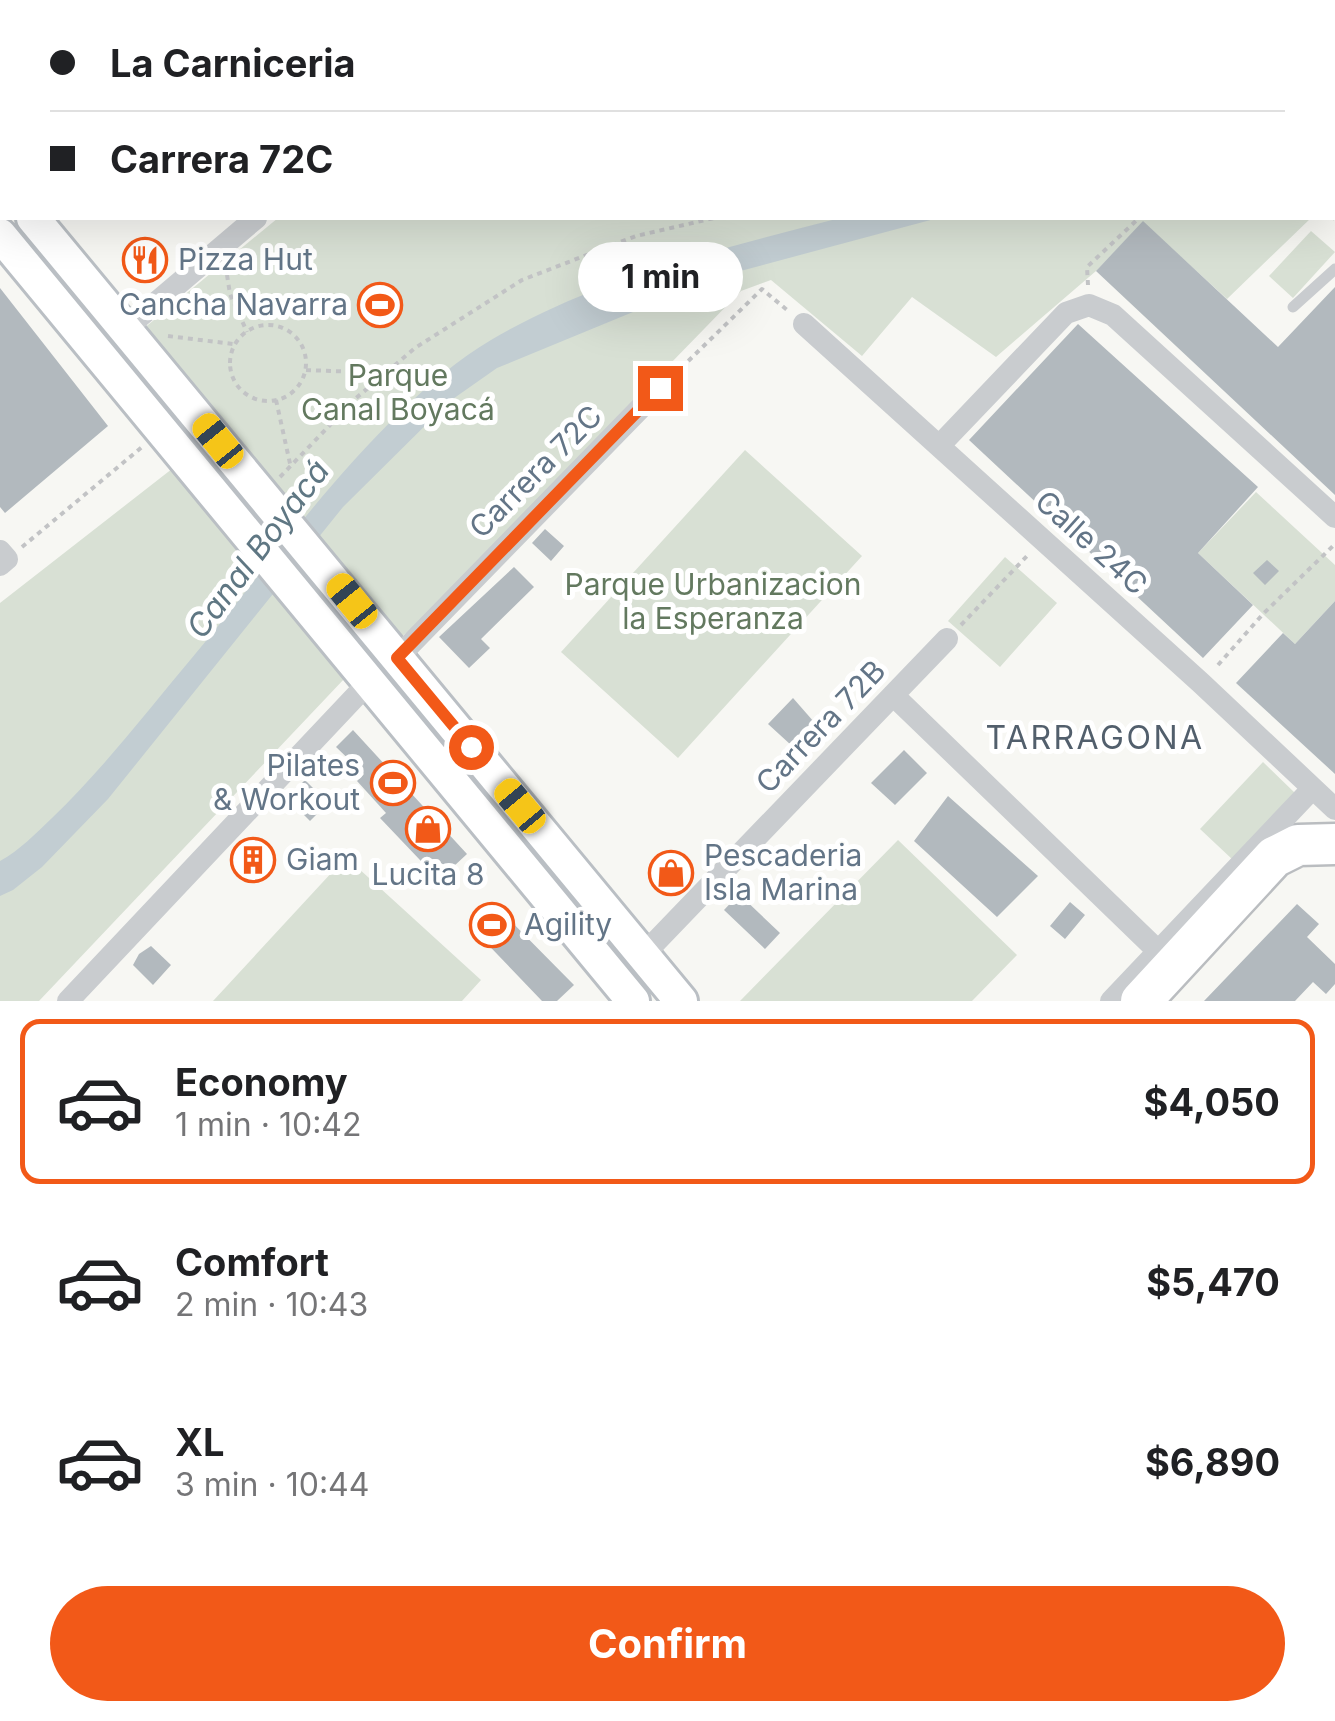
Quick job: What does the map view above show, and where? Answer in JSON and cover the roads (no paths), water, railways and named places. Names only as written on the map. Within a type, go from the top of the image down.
[{"type":"highway","points":[[1141,1001],[1274,857],[1298,845],[1335,844]]},
{"type":"highway","points":[[1167,1001],[1273,887],[1297,872],[1335,870]]},
{"type":"main road","points":[[35,220],[268,490],[397,658],[681,1001]]},
{"type":"main road","points":[[0,235],[370,681],[620,996]]},
{"type":"street","points":[[125,329],[254,220]]},
{"type":"street","points":[[939,446],[1066,313],[1089,304],[1113,315],[1335,518]]},
{"type":"street","name":"Calle 24C","points":[[804,324],[1335,809]]},
{"type":"street","name":"Carrera 72C","points":[[397,658],[660,388]]},
{"type":"street","name":"Carrera 72B","points":[[643,955],[947,640]]},
{"type":"street","points":[[68,1001],[370,681]]},
{"type":"street","points":[[893,696],[1158,950]]},
{"type":"street","points":[[1110,1001],[1312,789]]},
{"type":"lane","points":[[1294,307],[1335,268]]},
{"type":"place","name":"Pizza Hut","points":[[145,260]]},
{"type":"place","name":"Cancha Navarra","points":[[380,305]]},
{"type":"place","name":"Pilates & Workout","points":[[393,783]]},
{"type":"place","name":"Lucita 8","points":[[428,829]]},
{"type":"place","name":"Giam","points":[[253,860]]},
{"type":"place","name":"Pescaderia Isla Marina","points":[[671,873]]},
{"type":"place","name":"Agility","points":[[492,925]]},
{"type":"district","name":"TARRAGONA","points":[[1095,738]]},
{"type":"park label","name":"Parque Canal Boyacá","points":[[398,393]]},
{"type":"park label","name":"Parque Urbanizacion la Esperanza","points":[[713,602]]},
{"type":"water label","name":"Canal Boyacá","points":[[258,549]]}]
